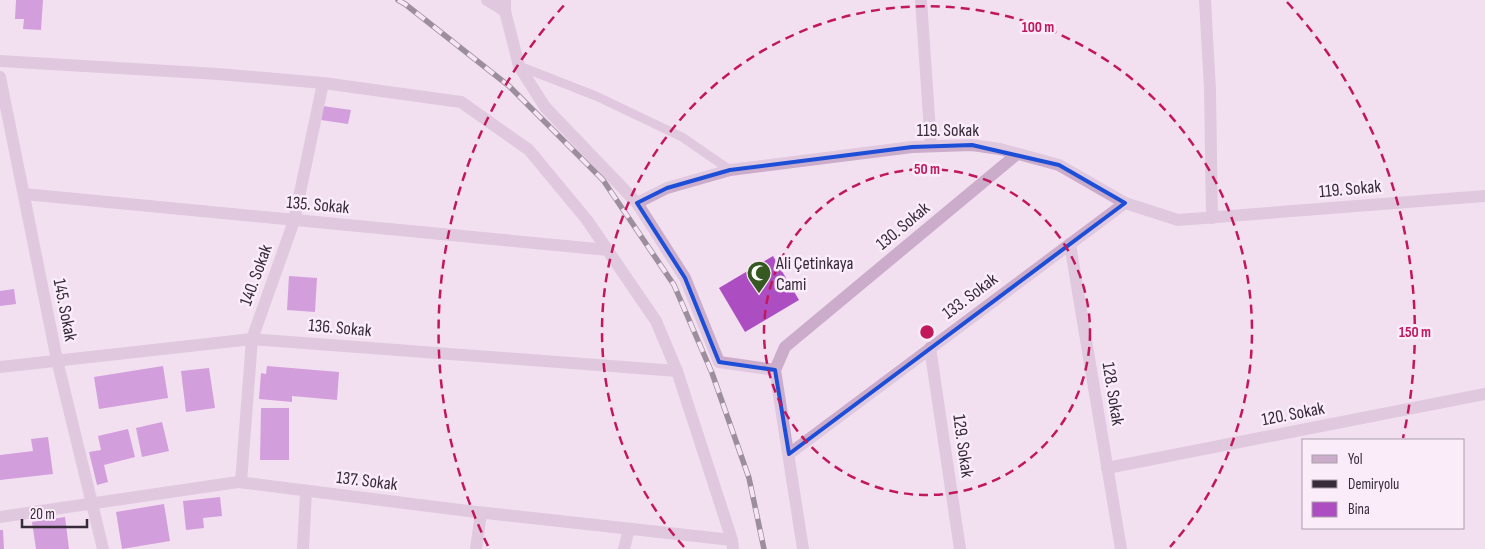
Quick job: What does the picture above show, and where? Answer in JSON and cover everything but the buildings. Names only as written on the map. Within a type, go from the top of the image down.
[{"type":"street","points":[[487,0],[505,5],[519,66],[545,107],[637,204],[685,278],[719,362],[775,370],[803,549]]},
{"type":"street","points":[[921,0],[931,146]]},
{"type":"street","points":[[1205,0],[1210,90],[1212,218]]},
{"type":"street","points":[[0,61],[218,74],[323,83],[461,102],[529,150],[587,220],[656,321],[677,372],[732,545]]},
{"type":"street","name":"145. Sokak","points":[[0,77],[57,360],[103,549]]},
{"type":"street","name":"140. Sokak","points":[[241,482],[252,339],[294,221],[323,83]]},
{"type":"street","name":"119. Sokak","points":[[637,204],[667,188],[730,170],[912,147],[972,145],[1059,165],[1124,203],[1178,220],[1485,196]]},
{"type":"street","name":"130. Sokak","points":[[775,370],[784,347],[1017,154]]},
{"type":"street","name":"135. Sokak","points":[[24,194],[608,250]]},
{"type":"street","name":"133. Sokak","points":[[789,454],[1124,203]]},
{"type":"street","name":"128. Sokak","points":[[1070,244],[1121,549]]},
{"type":"street","name":"136. Sokak","points":[[0,367],[252,339],[677,372]]},
{"type":"street","name":"129. Sokak","points":[[930,348],[960,549]]},
{"type":"street","name":"120. Sokak","points":[[1107,468],[1485,394]]},
{"type":"street","name":"137. Sokak","points":[[0,517],[241,482],[306,492],[629,529],[732,545]]},
{"type":"street","points":[[303,549],[306,492]]},
{"type":"street","points":[[476,549],[481,513]]},
{"type":"street","points":[[624,549],[629,529]]},
{"type":"lane","points":[[519,66],[596,96],[682,137],[730,170]]},
{"type":"highlighted area","points":[[972,145],[1059,165],[1125,203],[789,454],[775,370],[719,362],[685,278],[637,203],[667,188],[730,170],[912,147]]},
{"type":"railway","points":[[398,0],[509,86],[603,180],[674,285],[712,373],[749,478],[764,549]]},
{"type":"place","name":"Ali Çetinkaya Cami","points":[[759,294]]}]
